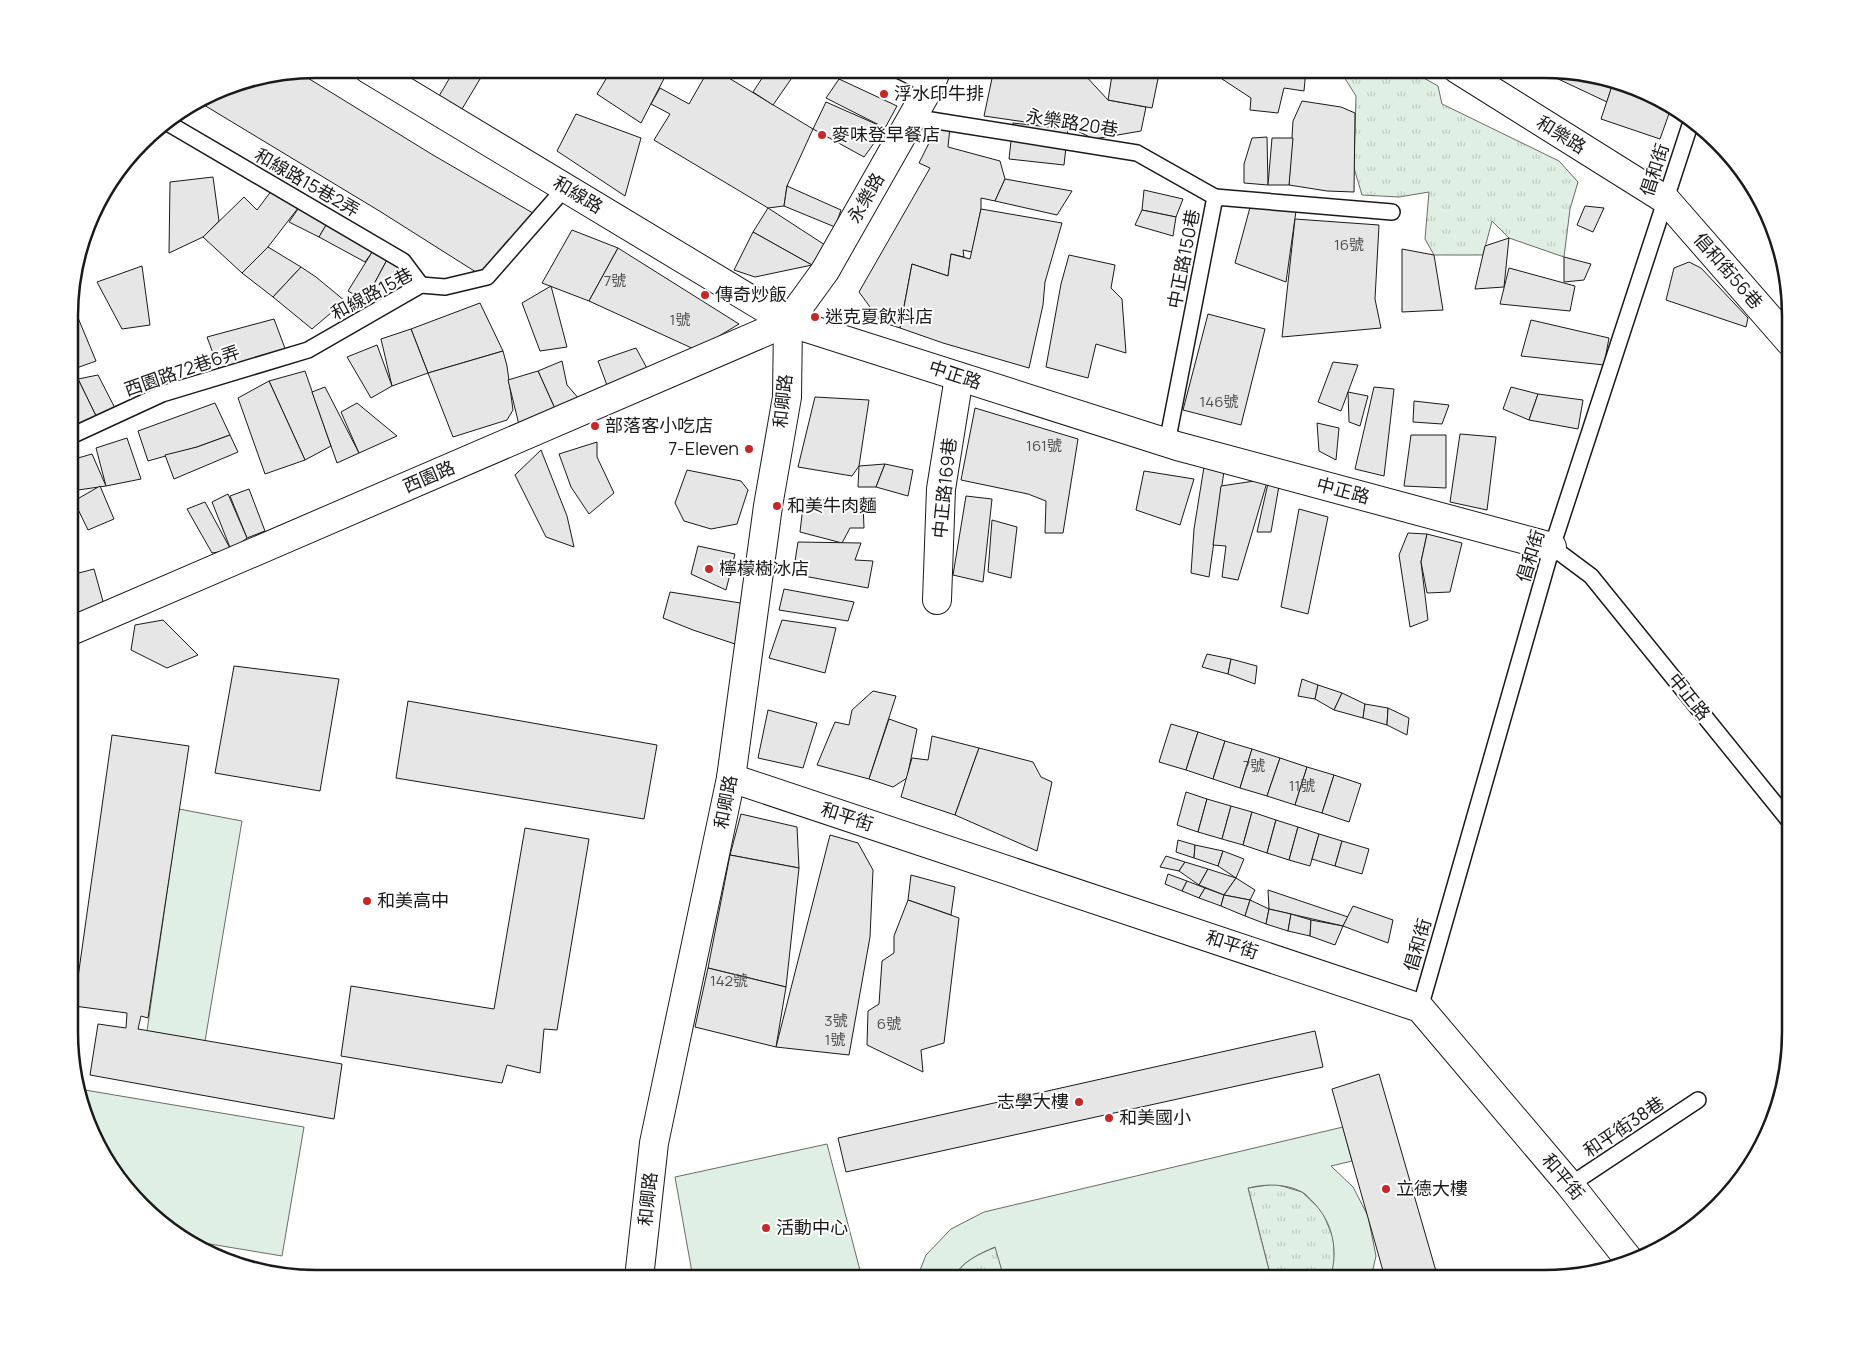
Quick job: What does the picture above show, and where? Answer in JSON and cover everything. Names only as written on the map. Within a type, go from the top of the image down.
[{"type":"street","name":"和線路","points":[[383,78],[788,322]]},
{"type":"street","name":"永樂路","points":[[788,322],[825,271],[932,78]]},
{"type":"street","name":"和樂路","points":[[1471,78],[1666,200]]},
{"type":"street","name":"倡和街56巷","points":[[1666,200],[1782,333]]},
{"type":"street","name":"中正路","points":[[788,322],[1167,443],[1552,547]]},
{"type":"street","name":"西園路","points":[[78,628],[788,322]]},
{"type":"street","name":"和卿路","points":[[640,1270],[654,1143],[731,778],[768,506],[786,397],[788,322]]},
{"type":"street","name":"中正路169巷","points":[[938,600],[941,489],[959,377]]},
{"type":"street","name":"和平街","points":[[731,778],[1420,1008],[1570,1185],[1625,1255]]},
{"type":"lane","name":"永樂路20巷","points":[[912,117],[1137,153],[1215,197]]},
{"type":"lane","name":"和線路15巷2弄","points":[[173,126],[403,261],[421,285]]},
{"type":"lane","name":"倡和街","points":[[1420,1008],[1552,547],[1689,128]]},
{"type":"lane","name":"和線路15巷","points":[[308,350],[421,285],[445,287],[487,277],[565,188]]},
{"type":"lane","name":"中正路150巷","points":[[1167,443],[1215,197],[1392,212]]},
{"type":"lane","name":"西園路72巷6弄","points":[[78,433],[162,394],[308,350]]},
{"type":"lane","name":"中正路","points":[[1552,547],[1591,576],[1782,812]]},
{"type":"lane","name":"和平街38巷","points":[[1570,1185],[1698,1100]]},
{"type":"green space","points":[[1345,78],[1424,78],[1438,86],[1442,104],[1559,161],[1578,182],[1570,209],[1564,257],[1509,238],[1492,221],[1483,255],[1434,255],[1425,239],[1429,192],[1399,197],[1362,195],[1354,168],[1356,96]]},
{"type":"green space","points":[[179,809],[242,821],[205,1041],[147,1031]]},
{"type":"green space","points":[[85,1090],[304,1127],[282,1256],[207,1244],[183,1229],[147,1200],[109,1150],[90,1108]]},
{"type":"green space","points":[[1343,1127],[1352,1161],[1331,1166],[1353,1187],[1368,1216],[1376,1256],[1373,1270],[1332,1270],[1334,1248],[1330,1228],[1320,1210],[1303,1193],[1289,1187],[1275,1185],[1248,1188],[1269,1270],[1002,1270],[995,1247],[977,1255],[959,1270],[920,1270],[926,1255],[951,1229],[984,1212]]},
{"type":"green space","name":"活動中心","points":[[827,1144],[860,1270],[692,1270],[675,1177]]},
{"type":"green space","points":[[1275,1184],[1302,1192],[1322,1211],[1333,1237],[1335,1265],[1333,1270],[1269,1270],[1248,1188]]},
{"type":"green space","points":[[996,1247],[1002,1270],[959,1270],[978,1255]]},
{"type":"building","points":[[308,78],[433,155],[538,216],[479,274],[381,212],[204,105],[239,90],[269,82]]},
{"type":"building","points":[[450,78],[481,78],[462,109],[439,96]]},
{"type":"building","points":[[607,78],[664,78],[641,123],[597,94]]},
{"type":"building","points":[[704,78],[729,78],[813,129],[787,186],[784,206],[768,208],[654,140],[670,114],[651,104],[660,88],[689,104]]},
{"type":"building","points":[[762,78],[792,78],[773,105],[753,92]]},
{"type":"building","points":[[992,78],[1088,78],[1108,100],[1146,107],[1141,131],[1094,139],[1073,129],[984,116]]},
{"type":"building","points":[[1112,78],[1158,78],[1152,108],[1108,100]]},
{"type":"building","points":[[1221,78],[1305,78],[1304,91],[1284,88],[1278,113],[1250,110],[1251,98]]},
{"type":"building","points":[[1556,78],[1590,82],[1612,88],[1607,102]]},
{"type":"building","points":[[839,79],[897,106],[885,128],[826,98]]},
{"type":"building","points":[[1611,88],[1649,102],[1669,114],[1660,139],[1601,119]]},
{"type":"building","points":[[1302,101],[1341,107],[1355,113],[1354,192],[1327,191],[1289,185],[1293,121]]},
{"type":"building","points":[[826,102],[885,128],[864,157],[813,129]]},
{"type":"building","points":[[576,114],[641,138],[625,196],[557,151]]},
{"type":"building","points":[[1013,123],[1068,129],[1064,165],[1009,159]]},
{"type":"building","points":[[937,127],[950,127],[948,147],[1000,161],[1005,179],[995,201],[981,198],[981,209],[972,252],[963,250],[964,257],[951,254],[948,276],[912,264],[900,328],[881,322],[859,292],[930,168],[919,163]]},
{"type":"building","points":[[1267,137],[1268,185],[1244,183],[1244,164],[1252,138]]},
{"type":"building","points":[[1272,138],[1293,138],[1289,185],[1268,185]]},
{"type":"building","points":[[213,177],[219,221],[203,237],[169,253],[170,182]]},
{"type":"building","points":[[1005,179],[1072,191],[1057,215],[995,201]]},
{"type":"building","points":[[278,182],[305,199],[268,247],[242,273],[203,237],[244,197],[257,210]]},
{"type":"building","points":[[787,186],[841,210],[835,227],[784,206]]},
{"type":"building","points":[[1144,190],[1183,199],[1176,217],[1142,210]]},
{"type":"building","points":[[305,199],[332,215],[319,237],[289,222]]},
{"type":"building","points":[[1252,200],[1297,204],[1286,282],[1235,263]]},
{"type":"building","points":[[1585,206],[1604,208],[1593,232],[1577,225]]},
{"type":"building","points":[[768,208],[825,245],[812,265],[753,232]]},
{"type":"building","points":[[981,209],[1062,223],[1045,282],[1043,305],[1029,368],[943,343],[900,328],[912,264],[948,276],[951,254],[970,259]]},
{"type":"building","points":[[1142,210],[1176,217],[1173,236],[1135,225]]},
{"type":"building","points":[[332,215],[381,240],[365,262],[319,237]]},
{"type":"building","points":[[1295,219],[1379,225],[1375,299],[1381,328],[1282,337]]},
{"type":"building","points":[[572,230],[618,248],[589,301],[542,283]]},
{"type":"building","points":[[753,232],[812,265],[755,277],[734,270]]},
{"type":"building","points":[[1509,238],[1504,287],[1475,289],[1485,246]]},
{"type":"building","points":[[268,247],[301,267],[273,297],[242,273]]},
{"type":"building","points":[[618,248],[739,324],[696,350],[589,301]]},
{"type":"building","points":[[374,249],[389,256],[365,301],[348,291]]},
{"type":"building","points":[[1402,249],[1434,255],[1443,310],[1402,312]]},
{"type":"building","points":[[1069,255],[1115,265],[1111,288],[1122,299],[1126,353],[1096,344],[1088,378],[1046,367],[1061,284]]},
{"type":"building","points":[[389,256],[408,263],[383,314],[365,301]]},
{"type":"building","points":[[1564,257],[1591,264],[1584,280],[1564,282]]},
{"type":"building","points":[[1689,262],[1701,268],[1748,318],[1746,327],[1666,300],[1674,268]]},
{"type":"building","points":[[142,266],[150,325],[122,329],[97,282]]},
{"type":"building","points":[[301,267],[345,301],[312,329],[273,297]]},
{"type":"building","points":[[1509,268],[1575,286],[1570,311],[1500,304]]},
{"type":"building","points":[[551,286],[567,347],[540,351],[522,303]]},
{"type":"building","points":[[480,303],[503,351],[428,373],[411,329]]},
{"type":"building","points":[[1208,314],[1265,329],[1241,425],[1183,410]]},
{"type":"building","points":[[78,318],[96,361],[78,367]]},
{"type":"building","points":[[274,319],[286,351],[220,372],[207,337]]},
{"type":"building","points":[[1531,320],[1609,338],[1604,365],[1521,356]]},
{"type":"building","points":[[411,329],[428,373],[392,386],[381,339]]},
{"type":"building","points":[[377,345],[392,386],[371,398],[347,357]]},
{"type":"building","points":[[636,348],[649,372],[608,388],[598,361]]},
{"type":"building","points":[[503,351],[513,410],[507,420],[453,437],[428,373]]},
{"type":"building","points":[[562,361],[567,385],[580,400],[556,411],[538,371]]},
{"type":"building","points":[[1333,362],[1358,365],[1341,411],[1318,402]]},
{"type":"building","points":[[305,371],[331,446],[305,460],[269,381]]},
{"type":"building","points":[[538,371],[556,411],[522,437],[508,380]]},
{"type":"building","points":[[98,375],[118,414],[99,422],[78,379]]},
{"type":"building","points":[[78,379],[99,422],[78,428]]},
{"type":"building","points":[[269,381],[305,460],[265,474],[238,398]]},
{"type":"building","points":[[325,387],[359,453],[337,463],[312,392]]},
{"type":"building","points":[[1374,387],[1394,389],[1384,476],[1355,469]]},
{"type":"building","points":[[1511,387],[1538,394],[1529,420],[1503,409]]},
{"type":"building","points":[[1348,392],[1368,396],[1360,426],[1349,422]]},
{"type":"building","points":[[1538,394],[1583,400],[1578,429],[1529,420]]},
{"type":"building","points":[[815,397],[869,400],[859,466],[852,476],[798,467]]},
{"type":"building","points":[[1414,401],[1449,405],[1442,424],[1413,422]]},
{"type":"building","points":[[215,403],[230,435],[148,461],[138,431]]},
{"type":"building","points":[[357,403],[397,436],[359,453],[341,412]]},
{"type":"building","points":[[975,408],[1078,439],[1063,533],[1045,533],[1046,501],[1028,494],[961,480]]},
{"type":"building","points":[[1317,423],[1339,428],[1336,460],[1319,451]]},
{"type":"building","points":[[1460,434],[1496,437],[1487,510],[1450,502]]},
{"type":"building","points":[[230,435],[238,452],[174,479],[165,455],[197,447]]},
{"type":"building","points":[[1411,435],[1446,435],[1446,488],[1404,486]]},
{"type":"building","points":[[127,438],[141,479],[106,486],[96,448]]},
{"type":"building","points":[[597,442],[597,457],[614,493],[589,514],[571,487],[559,454]]},
{"type":"building","points":[[541,450],[567,516],[574,547],[546,537],[515,475]]},
{"type":"building","points":[[92,454],[106,486],[78,490],[78,458]]},
{"type":"building","points":[[885,464],[876,487],[858,487],[859,466]]},
{"type":"building","points":[[885,464],[913,470],[908,496],[876,487]]},
{"type":"building","points":[[1204,467],[1224,471],[1209,577],[1191,573],[1194,529]]},
{"type":"building","points":[[687,470],[741,481],[748,490],[737,524],[711,529],[684,521],[675,503]]},
{"type":"building","points":[[1144,471],[1194,479],[1180,525],[1136,510]]},
{"type":"building","points":[[1268,479],[1238,580],[1222,577],[1226,546],[1213,545],[1221,486]]},
{"type":"building","points":[[1269,479],[1280,480],[1271,532],[1257,532]]},
{"type":"building","points":[[100,486],[114,519],[88,530],[78,509],[78,499]]},
{"type":"building","points":[[249,489],[265,531],[247,538],[230,496]]},
{"type":"building","points":[[228,494],[247,538],[231,550],[212,502]]},
{"type":"building","points":[[966,496],[992,499],[983,582],[953,575]]},
{"type":"building","points":[[804,498],[863,503],[864,528],[850,528],[842,543],[800,532]]},
{"type":"building","points":[[205,502],[231,550],[212,553],[187,509]]},
{"type":"building","points":[[1299,509],[1328,517],[1308,614],[1281,607]]},
{"type":"building","points":[[992,520],[1017,527],[1011,578],[988,572]]},
{"type":"building","points":[[1408,533],[1427,534],[1421,562],[1428,620],[1410,627],[1399,555]]},
{"type":"building","points":[[1427,534],[1462,543],[1450,592],[1427,593],[1421,562]]},
{"type":"building","points":[[798,542],[861,543],[855,560],[873,561],[868,588],[793,574]]},
{"type":"building","points":[[698,546],[735,554],[726,590],[691,574]]},
{"type":"building","points":[[94,569],[104,605],[78,614],[78,573]]},
{"type":"building","points":[[784,589],[854,602],[848,621],[779,610]]},
{"type":"building","points":[[670,592],[747,604],[735,644],[663,618]]},
{"type":"building","points":[[163,620],[198,655],[167,668],[131,650],[135,625]]},
{"type":"building","points":[[782,620],[836,628],[825,673],[769,658]]},
{"type":"building","points":[[1207,654],[1231,659],[1228,674],[1202,667]]},
{"type":"building","points":[[1231,659],[1257,666],[1255,684],[1228,674]]},
{"type":"building","points":[[234,666],[339,679],[320,791],[215,773]]},
{"type":"building","points":[[1302,679],[1318,685],[1315,699],[1298,696]]},
{"type":"building","points":[[1318,685],[1342,693],[1334,710],[1315,699]]},
{"type":"building","points":[[873,691],[896,696],[869,779],[817,765],[835,722],[849,725],[852,710]]},
{"type":"building","points":[[1342,693],[1365,704],[1363,718],[1334,710]]},
{"type":"building","points":[[408,701],[657,745],[644,819],[396,778]]},
{"type":"building","points":[[1365,704],[1388,708],[1387,725],[1363,718]]},
{"type":"building","points":[[1388,708],[1409,718],[1407,735],[1387,725]]},
{"type":"building","points":[[768,710],[817,723],[803,768],[758,758]]},
{"type":"building","points":[[889,719],[917,729],[907,778],[893,787],[869,779]]},
{"type":"building","points":[[1171,724],[1198,732],[1186,770],[1159,762]]},
{"type":"building","points":[[1198,732],[1225,741],[1213,779],[1186,770]]},
{"type":"building","points":[[112,735],[189,746],[148,1018],[141,1016],[138,1029],[342,1064],[334,1119],[90,1075],[98,1024],[126,1028],[127,1013],[78,1007],[78,977]]},
{"type":"building","points":[[932,736],[979,748],[955,815],[901,797],[912,758],[928,760]]},
{"type":"building","points":[[1225,741],[1252,749],[1240,788],[1213,779]]},
{"type":"building","points":[[979,748],[1033,762],[1041,777],[1052,782],[1037,851],[955,815]]},
{"type":"building","points":[[1252,749],[1280,758],[1267,796],[1240,788]]},
{"type":"building","points":[[1280,758],[1307,767],[1295,805],[1267,796]]},
{"type":"building","points":[[1307,767],[1334,775],[1322,813],[1295,805]]},
{"type":"building","points":[[1334,775],[1361,784],[1349,822],[1322,813]]},
{"type":"building","points":[[1186,792],[1207,799],[1198,832],[1177,825]]},
{"type":"building","points":[[1207,799],[1231,806],[1222,839],[1198,832]]},
{"type":"building","points":[[1231,806],[1252,812],[1243,845],[1222,839]]},
{"type":"building","points":[[1252,812],[1276,820],[1267,853],[1243,845]]},
{"type":"building","points":[[741,814],[797,827],[799,868],[730,855]]},
{"type":"building","points":[[1276,820],[1298,827],[1289,860],[1267,853]]},
{"type":"building","points":[[1298,827],[1319,834],[1310,866],[1289,860]]},
{"type":"building","points":[[525,828],[589,839],[557,1030],[544,1029],[540,1073],[507,1065],[502,1083],[341,1056],[351,986],[494,1009]]},
{"type":"building","points":[[1319,834],[1342,841],[1335,866],[1312,859]]},
{"type":"building","points":[[830,835],[858,843],[873,870],[870,937],[849,1055],[776,1047]]},
{"type":"building","points":[[1178,840],[1195,845],[1194,858],[1176,852]]},
{"type":"building","points":[[1342,841],[1369,849],[1362,874],[1335,866]]},
{"type":"building","points":[[1195,845],[1223,851],[1218,866],[1194,858]]},
{"type":"building","points":[[1223,851],[1244,859],[1236,878],[1218,866]]},
{"type":"building","points":[[730,855],[799,868],[786,987],[708,968]]},
{"type":"building","points":[[1166,856],[1185,862],[1179,871],[1160,867]]},
{"type":"building","points":[[1185,862],[1208,869],[1199,885],[1179,871]]},
{"type":"building","points":[[1208,869],[1236,878],[1224,895],[1199,885]]},
{"type":"building","points":[[1168,874],[1187,881],[1182,891],[1165,884]]},
{"type":"building","points":[[911,875],[955,887],[951,915],[908,900]]},
{"type":"building","points":[[1236,878],[1255,890],[1250,900],[1224,895]]},
{"type":"building","points":[[1187,881],[1205,888],[1199,898],[1182,891]]},
{"type":"building","points":[[1205,888],[1224,895],[1221,906],[1199,898]]},
{"type":"building","points":[[1268,890],[1348,917],[1343,926],[1269,909]]},
{"type":"building","points":[[1224,895],[1250,900],[1245,916],[1221,906]]},
{"type":"building","points":[[908,900],[959,918],[944,1043],[921,1050],[923,1072],[867,1045],[868,1011],[879,1004],[882,961],[894,953],[894,936]]},
{"type":"building","points":[[1250,900],[1269,909],[1266,924],[1245,916]]},
{"type":"building","points":[[1353,906],[1393,920],[1388,943],[1343,926]]},
{"type":"building","points":[[1269,909],[1291,914],[1288,931],[1266,924]]},
{"type":"building","points":[[1291,914],[1311,920],[1310,936],[1288,931]]},
{"type":"building","points":[[1311,920],[1343,926],[1335,945],[1310,936]]},
{"type":"building","points":[[708,968],[786,987],[776,1047],[695,1027]]},
{"type":"building","name":"志學大樓","points":[[1315,1031],[1323,1067],[846,1172],[838,1138]]},
{"type":"building","name":"立德大樓","points":[[1379,1074],[1436,1270],[1383,1270],[1332,1089]]},
{"type":"place","name":"浮水印牛排","points":[[884,94]]},
{"type":"place","name":"麥味登早餐店","points":[[822,135]]},
{"type":"place","name":"傳奇炒飯","points":[[705,295]]},
{"type":"place","name":"迷克夏飲料店","points":[[815,317]]},
{"type":"place","name":"部落客小吃店","points":[[595,426]]},
{"type":"place","name":"7-Eleven","points":[[749,449]]},
{"type":"place","name":"和美牛肉麵","points":[[777,506]]},
{"type":"place","name":"檸檬樹冰店","points":[[709,569]]},
{"type":"place","name":"和美高中","points":[[367,901]]},
{"type":"place","name":"志學大樓","points":[[1079,1102]]},
{"type":"place","name":"和美國小","points":[[1109,1118]]},
{"type":"place","name":"立德大樓","points":[[1386,1189]]},
{"type":"place","name":"活動中心","points":[[766,1228]]}]
